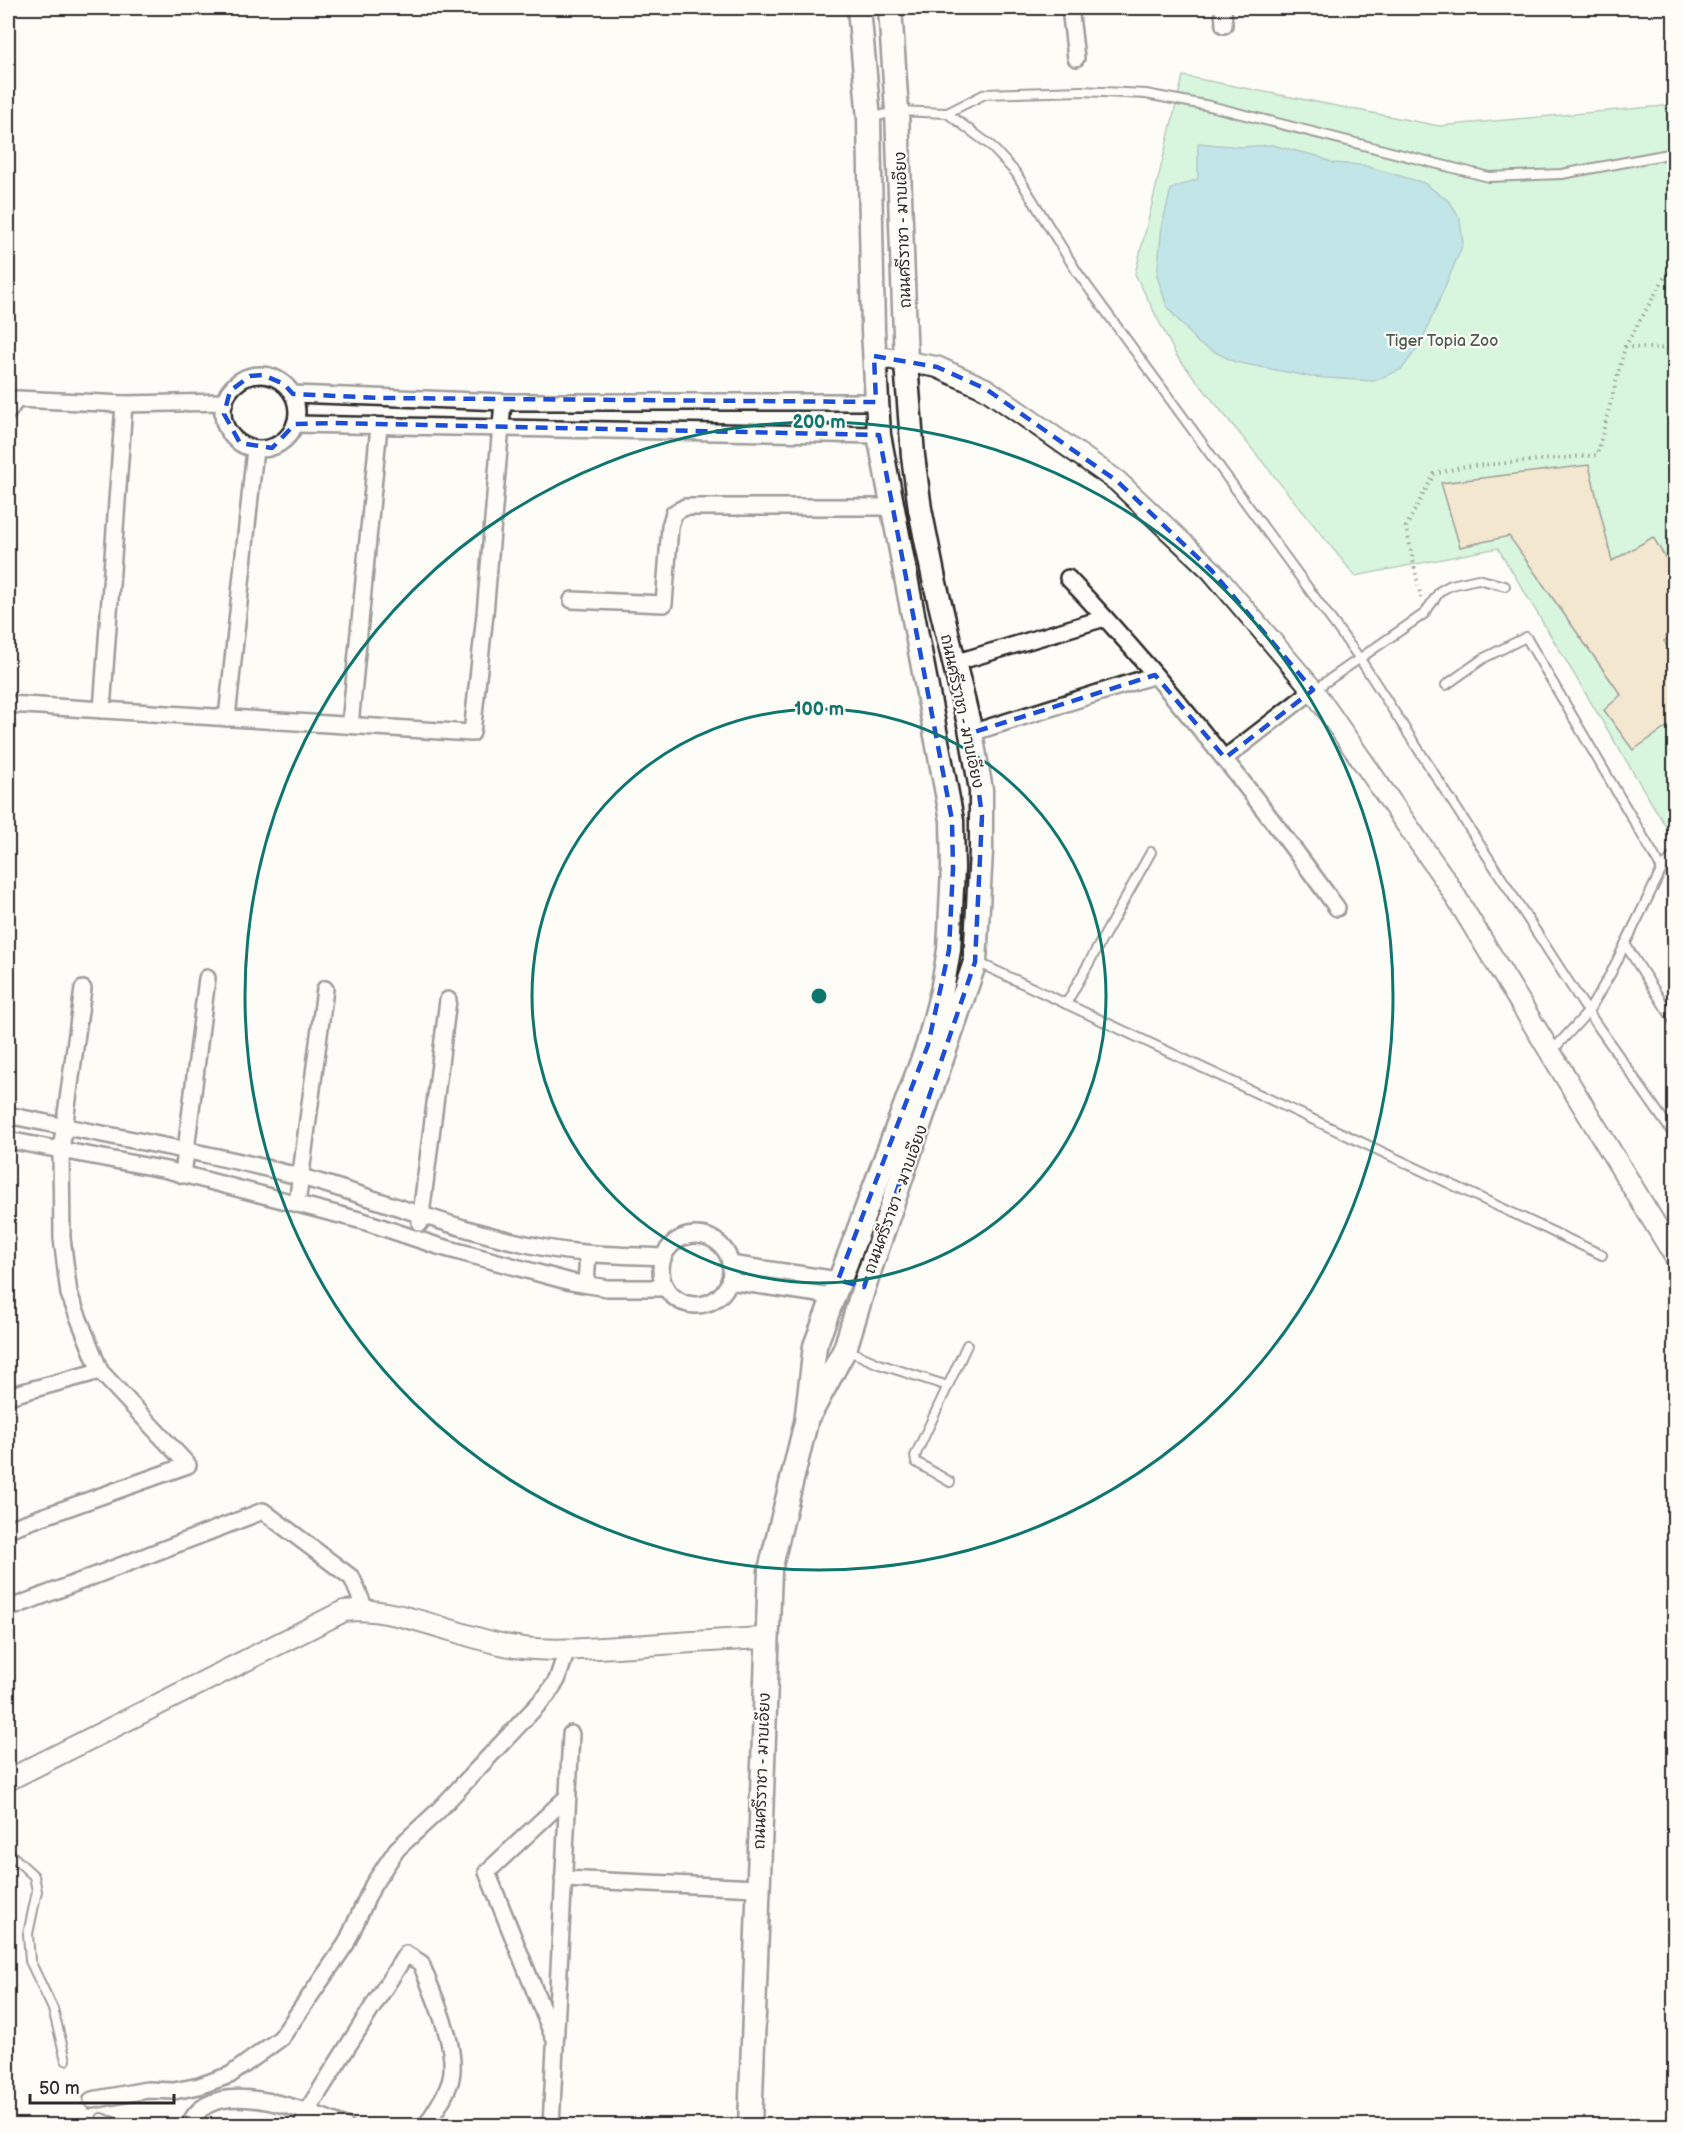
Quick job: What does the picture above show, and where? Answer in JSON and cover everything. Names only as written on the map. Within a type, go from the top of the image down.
[{"type":"main road","name":"ถนนศรีราชา - มาบเอียง","points":[[750,2126],[765,1638],[770,1570],[806,1422],[814,1346],[928,1045],[942,991],[949,950],[953,868],[952,820],[879,435],[874,356],[869,118],[859,8]]},
{"type":"main road","name":"ถนนศรีราชา - มาบเอียง","points":[[806,1422],[845,1349],[861,1295],[975,962],[982,816],[981,789],[971,733],[920,509],[906,363],[897,111],[890,8]]},
{"type":"main road","points":[[835,1288],[861,1295]]},
{"type":"street","points":[[1070,8],[1076,58]]},
{"type":"street","points":[[1223,8],[1224,25]]},
{"type":"street","points":[[874,356],[937,367],[987,389],[1118,481],[1211,570],[1313,690],[1446,881],[1552,1051],[1674,1255]]},
{"type":"street","points":[[250,376],[273,378],[284,384],[292,394],[297,406],[295,424],[283,441],[272,448],[255,449],[240,443],[231,434],[224,414],[225,402],[239,382],[250,376]]},
{"type":"street","points":[[292,394],[504,402],[876,402]]},
{"type":"street","points":[[8,412],[17,399],[124,404],[225,402]]},
{"type":"street","points":[[8,704],[472,733],[504,402]]},
{"type":"street","points":[[102,710],[124,404]]},
{"type":"street","points":[[295,424],[879,435]]},
{"type":"street","points":[[350,725],[379,426]]},
{"type":"street","points":[[227,718],[255,449]]},
{"type":"street","points":[[572,600],[664,604],[670,526],[674,513],[685,507],[891,507]]},
{"type":"street","points":[[1068,578],[1155,675],[1225,758],[1337,908]]},
{"type":"street","points":[[954,663],[1105,618]]},
{"type":"street","points":[[971,733],[1155,675]]},
{"type":"street","points":[[1225,758],[1313,690]]},
{"type":"street","points":[[183,1175],[188,1149],[207,978]]},
{"type":"street","points":[[12,1528],[188,1465],[100,1371],[69,1294],[62,1238],[61,1151],[83,989]]},
{"type":"street","points":[[297,1204],[303,1177],[325,989]]},
{"type":"street","points":[[417,1239],[448,999]]},
{"type":"street","points":[[8,1115],[188,1149],[303,1177],[421,1215],[540,1247],[588,1254],[663,1257]]},
{"type":"street","points":[[8,1140],[183,1175],[297,1204],[536,1274],[607,1288],[666,1288]]},
{"type":"street","points":[[696,1234],[716,1241],[724,1248],[730,1264],[729,1281],[723,1293],[705,1304],[683,1302],[666,1288],[662,1277],[663,1257],[676,1240],[696,1234]]},
{"type":"street","points":[[586,1284],[588,1254]]},
{"type":"street","points":[[730,1264],[835,1288]]},
{"type":"street","points":[[729,1281],[835,1288]]},
{"type":"street","points":[[8,1396],[100,1371]]},
{"type":"street","points":[[8,1608],[263,1511],[352,1578],[365,1609]]},
{"type":"street","points":[[8,1780],[344,1611],[365,1609],[470,1638],[522,1648],[567,1650],[765,1638]]},
{"type":"street","points":[[92,2100],[147,2090],[174,2091],[199,2086],[230,2075],[281,2038],[346,1944],[373,1885],[397,1849],[437,1812],[547,1695],[557,1680],[567,1650]]},
{"type":"street","points":[[551,2126],[571,1734]]},
{"type":"street","points":[[555,2040],[487,1872],[566,1798]]},
{"type":"street","points":[[563,1879],[757,1888]]},
{"type":"street","points":[[302,2126],[307,2110],[406,1954],[421,1963],[448,2040],[452,2060],[450,2084],[426,2126]]},
{"type":"street","points":[[189,2126],[192,2118],[203,2108],[220,2101],[241,2098],[307,2110],[345,2126]]},
{"type":"lane","points":[[869,118],[897,111],[946,113],[985,94],[1081,91],[1146,94],[1210,106],[1489,177],[1562,174],[1674,153]]},
{"type":"lane","points":[[946,113],[990,145],[1016,173],[1077,272],[1360,658],[1588,1012],[1674,1135]]},
{"type":"lane","points":[[1313,690],[1424,614],[1440,591],[1451,585],[1478,579],[1505,586]]},
{"type":"lane","points":[[1446,685],[1484,658],[1526,637],[1662,869]]},
{"type":"lane","points":[[1066,1004],[1152,852]]},
{"type":"lane","points":[[1552,1051],[1588,1012],[1662,869],[1674,855]]},
{"type":"lane","points":[[1625,944],[1674,1022]]},
{"type":"lane","points":[[975,962],[1602,1254]]},
{"type":"lane","points":[[950,1482],[915,1459],[967,1345]]},
{"type":"lane","points":[[845,1349],[879,1364],[948,1386]]},
{"type":"lane","points":[[8,1852],[34,1876],[37,1891],[28,1934],[30,1961],[53,2009],[66,2060]]},
{"type":"lane","points":[[101,2118],[125,2126]]},
{"type":"path","points":[[1424,614],[1406,527],[1434,474],[1461,467],[1597,455],[1625,347],[1667,273],[1674,266]]},
{"type":"path","points":[[1625,347],[1674,349]]},
{"type":"highlighted area","points":[[874,356],[937,367],[986,389],[1117,481],[1211,570],[1313,690],[1225,758],[1155,675],[971,733],[982,816],[975,962],[864,1287],[838,1280],[928,1045],[949,950],[953,868],[952,820],[879,435],[334,423],[295,424],[272,448],[240,443],[224,414],[230,391],[250,376],[263,375],[284,384],[293,394],[383,398],[876,402]]},
{"type":"green space","name":"Tiger Topia Zoo","points":[[1183,76],[1439,126],[1674,105],[1674,840],[1498,548],[1355,576],[1176,355],[1135,274]]},
{"type":"water","points":[[1198,143],[1241,147],[1272,145],[1317,156],[1333,163],[1362,165],[1424,183],[1450,202],[1460,219],[1463,244],[1421,343],[1402,369],[1374,381],[1312,377],[1235,362],[1199,344],[1167,307],[1157,276],[1162,225],[1171,189],[1198,179]]},
{"type":"building","points":[[1589,465],[1612,561],[1653,537],[1674,572],[1674,634],[1664,641],[1674,658],[1674,722],[1633,750],[1604,710],[1621,695],[1509,536],[1460,547],[1441,483]]}]
